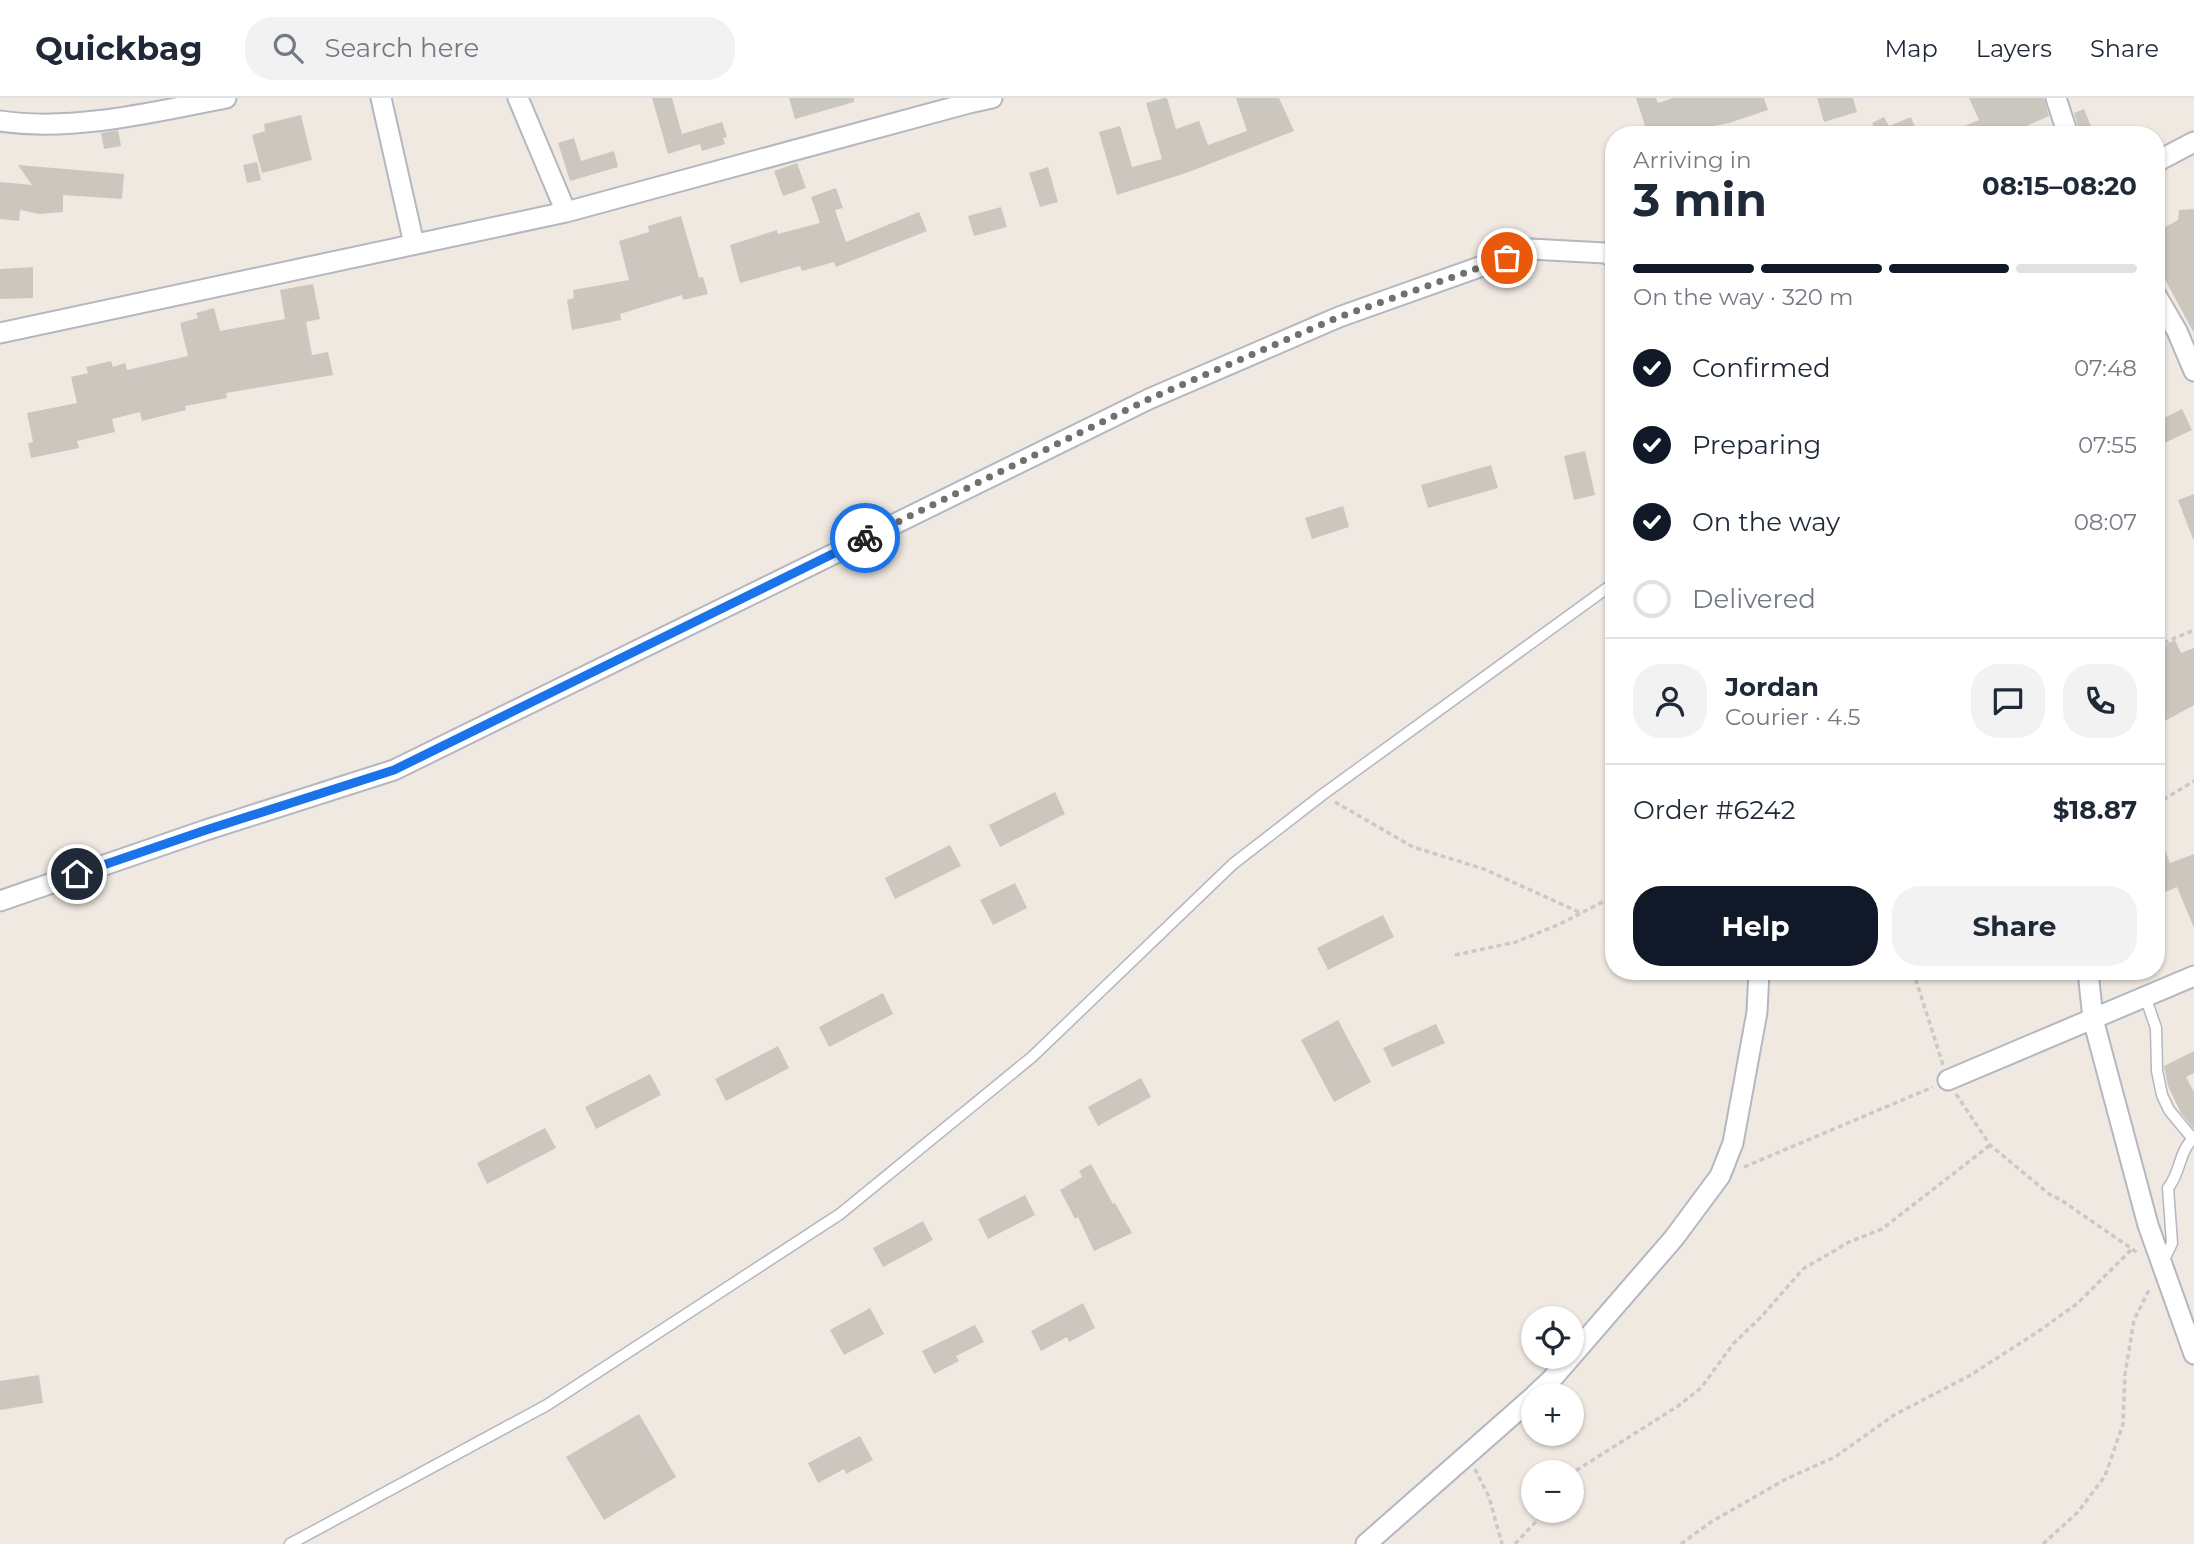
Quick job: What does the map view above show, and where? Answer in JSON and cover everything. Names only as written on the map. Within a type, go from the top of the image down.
[{"type":"street","points":[[0,121],[82,122],[146,114],[226,98]]},
{"type":"street","points":[[381,98],[414,244]]},
{"type":"street","points":[[518,98],[566,212]]},
{"type":"street","points":[[0,333],[566,212],[968,100],[992,98]]},
{"type":"street","points":[[2056,98],[2065,126]]},
{"type":"street","points":[[2165,157],[2194,142]]},
{"type":"street","points":[[0,901],[206,830],[394,770],[1149,399],[1339,317],[1531,249],[1605,253]]},
{"type":"street","points":[[2165,310],[2194,371]]},
{"type":"street","points":[[1948,1080],[2194,976]]},
{"type":"street","points":[[1548,1383],[1674,1238],[1720,1176],[1733,1143],[1757,1012],[1759,980]]},
{"type":"street","points":[[2089,980],[2093,1019],[2148,1226],[2194,1354]]},
{"type":"street","points":[[1366,1544],[1521,1407]]},
{"type":"lane","points":[[290,1544],[547,1405],[840,1214],[1032,1057],[1233,864],[1322,795],[1605,590]]},
{"type":"lane","points":[[2145,996],[2156,1028],[2157,1071],[2162,1095],[2169,1110],[2193,1139],[2183,1148],[2173,1182],[2168,1188],[2172,1243],[2162,1264]]},
{"type":"path","points":[[2165,642],[2194,630]]},
{"type":"path","points":[[2165,798],[2194,780]]},
{"type":"path","points":[[1322,795],[1413,847],[1484,869],[1581,913]]},
{"type":"path","points":[[1455,955],[1516,942],[1605,901]]},
{"type":"path","points":[[1916,980],[1948,1080],[1990,1145],[2049,1194],[2108,1231],[2132,1250],[2162,1264],[2134,1320],[2125,1374],[2123,1424],[2105,1476],[2078,1511],[2043,1544]]},
{"type":"path","points":[[1720,1176],[1948,1080]]},
{"type":"path","points":[[1584,1466],[1678,1406],[1701,1388],[1733,1344],[1803,1269],[1849,1242],[1882,1229],[1990,1145]]},
{"type":"path","points":[[1681,1544],[1711,1522],[1784,1480],[1835,1457],[1895,1415],[1969,1376],[2036,1333],[2078,1303],[2132,1250]]},
{"type":"path","points":[[1468,1454],[1489,1497],[1502,1544]]},
{"type":"path","points":[[1515,1544],[1535,1523]]},
{"type":"building","points":[[652,98],[672,98],[682,134],[722,122],[727,137],[723,138],[725,144],[702,151],[700,144],[668,154]]},
{"type":"building","points":[[789,98],[854,98],[854,102],[795,119]]},
{"type":"building","points":[[1167,98],[1176,129],[1199,121],[1208,145],[1247,131],[1236,98],[1279,98],[1294,131],[1189,172],[1117,195],[1099,132],[1120,126],[1132,167],[1162,159],[1146,103]]},
{"type":"building","points":[[1636,98],[1656,98],[1658,103],[1673,98],[1764,98],[1768,110],[1714,126],[1645,126]]},
{"type":"building","points":[[1817,98],[1853,98],[1857,112],[1824,122]]},
{"type":"building","points":[[1969,98],[2044,98],[2049,116],[2026,126],[1965,126],[1979,120]]},
{"type":"building","points":[[2084,109],[2091,126],[2078,126],[2074,113]]},
{"type":"building","points":[[301,115],[312,160],[262,173],[252,135],[265,131],[264,124]]},
{"type":"building","points":[[1884,117],[1889,126],[1873,126],[1872,123]]},
{"type":"building","points":[[1911,117],[1914,126],[1889,126]]},
{"type":"building","points":[[118,130],[121,146],[104,149],[101,133]]},
{"type":"building","points":[[574,138],[581,161],[614,151],[618,167],[570,181],[558,143]]},
{"type":"building","points":[[257,162],[261,180],[247,183],[243,165]]},
{"type":"building","points":[[797,163],[806,188],[783,196],[774,171]]},
{"type":"building","points":[[18,165],[124,174],[122,199],[63,195],[63,212],[40,214],[20,210],[19,221],[0,219],[0,182],[32,185]]},
{"type":"building","points":[[1048,167],[1058,202],[1040,207],[1029,173]]},
{"type":"building","points":[[836,188],[843,208],[835,210],[846,242],[919,212],[927,231],[836,267],[834,262],[802,271],[800,266],[740,283],[730,245],[777,230],[778,234],[820,223],[811,197]]},
{"type":"building","points":[[1001,207],[1007,227],[974,236],[968,216]]},
{"type":"building","points":[[2194,209],[2194,333],[2165,280],[2165,227],[2178,220],[2179,210]]},
{"type":"building","points":[[681,216],[699,278],[703,277],[708,294],[683,300],[682,295],[620,314],[621,320],[572,330],[567,300],[574,298],[573,290],[629,280],[619,241],[649,232],[648,226]]},
{"type":"building","points":[[33,267],[33,298],[0,299],[0,269]]},
{"type":"building","points":[[313,284],[320,319],[306,322],[312,355],[328,352],[333,375],[226,393],[227,398],[185,406],[186,410],[142,421],[140,412],[112,419],[115,432],[77,441],[79,448],[31,458],[28,443],[33,442],[27,413],[77,403],[71,377],[88,373],[86,367],[111,361],[113,367],[125,363],[127,370],[188,356],[180,323],[198,318],[196,313],[214,308],[220,331],[285,319],[280,290]]},
{"type":"building","points":[[2182,409],[2192,430],[2165,443],[2165,418]]},
{"type":"building","points":[[1585,451],[1595,495],[1574,500],[1564,456]]},
{"type":"building","points":[[1491,465],[1498,488],[1428,508],[1421,485]]},
{"type":"building","points":[[2194,494],[2194,539],[2193,539],[2178,500]]},
{"type":"building","points":[[1343,506],[1349,527],[1312,539],[1305,518]]},
{"type":"building","points":[[2175,640],[2181,653],[2194,648],[2194,705],[2165,721],[2165,645]]},
{"type":"building","points":[[1055,792],[1065,814],[1000,847],[989,825]]},
{"type":"building","points":[[950,845],[961,866],[895,899],[885,878]]},
{"type":"building","points":[[2165,850],[2170,863],[2194,854],[2194,928],[2177,887],[2165,892]]},
{"type":"building","points":[[1015,883],[1027,908],[993,925],[980,900]]},
{"type":"building","points":[[1383,915],[1394,937],[1328,970],[1317,948]]},
{"type":"building","points":[[883,993],[893,1014],[829,1047],[819,1027]]},
{"type":"building","points":[[1338,1020],[1371,1082],[1334,1102],[1301,1040]]},
{"type":"building","points":[[1436,1024],[1445,1043],[1392,1067],[1383,1048]]},
{"type":"building","points":[[778,1046],[789,1068],[726,1101],[715,1079]]},
{"type":"building","points":[[2194,1051],[2194,1073],[2186,1077],[2194,1092],[2194,1129],[2181,1113],[2168,1086],[2164,1066]]},
{"type":"building","points":[[650,1074],[661,1095],[596,1129],[585,1107]]},
{"type":"building","points":[[1141,1078],[1151,1097],[1098,1126],[1088,1107]]},
{"type":"building","points":[[545,1128],[556,1148],[487,1184],[477,1163]]},
{"type":"building","points":[[1091,1164],[1132,1233],[1094,1251],[1078,1217],[1075,1219],[1060,1190],[1082,1177],[1079,1171]]},
{"type":"building","points":[[1025,1195],[1035,1215],[988,1239],[978,1219]]},
{"type":"building","points":[[923,1221],[933,1240],[883,1267],[873,1248]]},
{"type":"building","points":[[1083,1303],[1095,1328],[1069,1342],[1067,1337],[1041,1351],[1031,1331]]},
{"type":"building","points":[[870,1308],[884,1334],[844,1355],[830,1330]]},
{"type":"building","points":[[975,1325],[984,1342],[956,1356],[959,1361],[934,1374],[922,1351]]},
{"type":"building","points":[[39,1375],[43,1403],[0,1410],[0,1381]]},
{"type":"building","points":[[639,1414],[676,1477],[604,1520],[566,1457]]},
{"type":"building","points":[[860,1436],[873,1460],[846,1474],[844,1469],[818,1483],[808,1463]]},
{"type":"way so far","points":[[865,538],[1149,399],[1339,317],[1507,258]]},
{"type":"route","points":[[77,874],[394,770],[865,538]]}]
